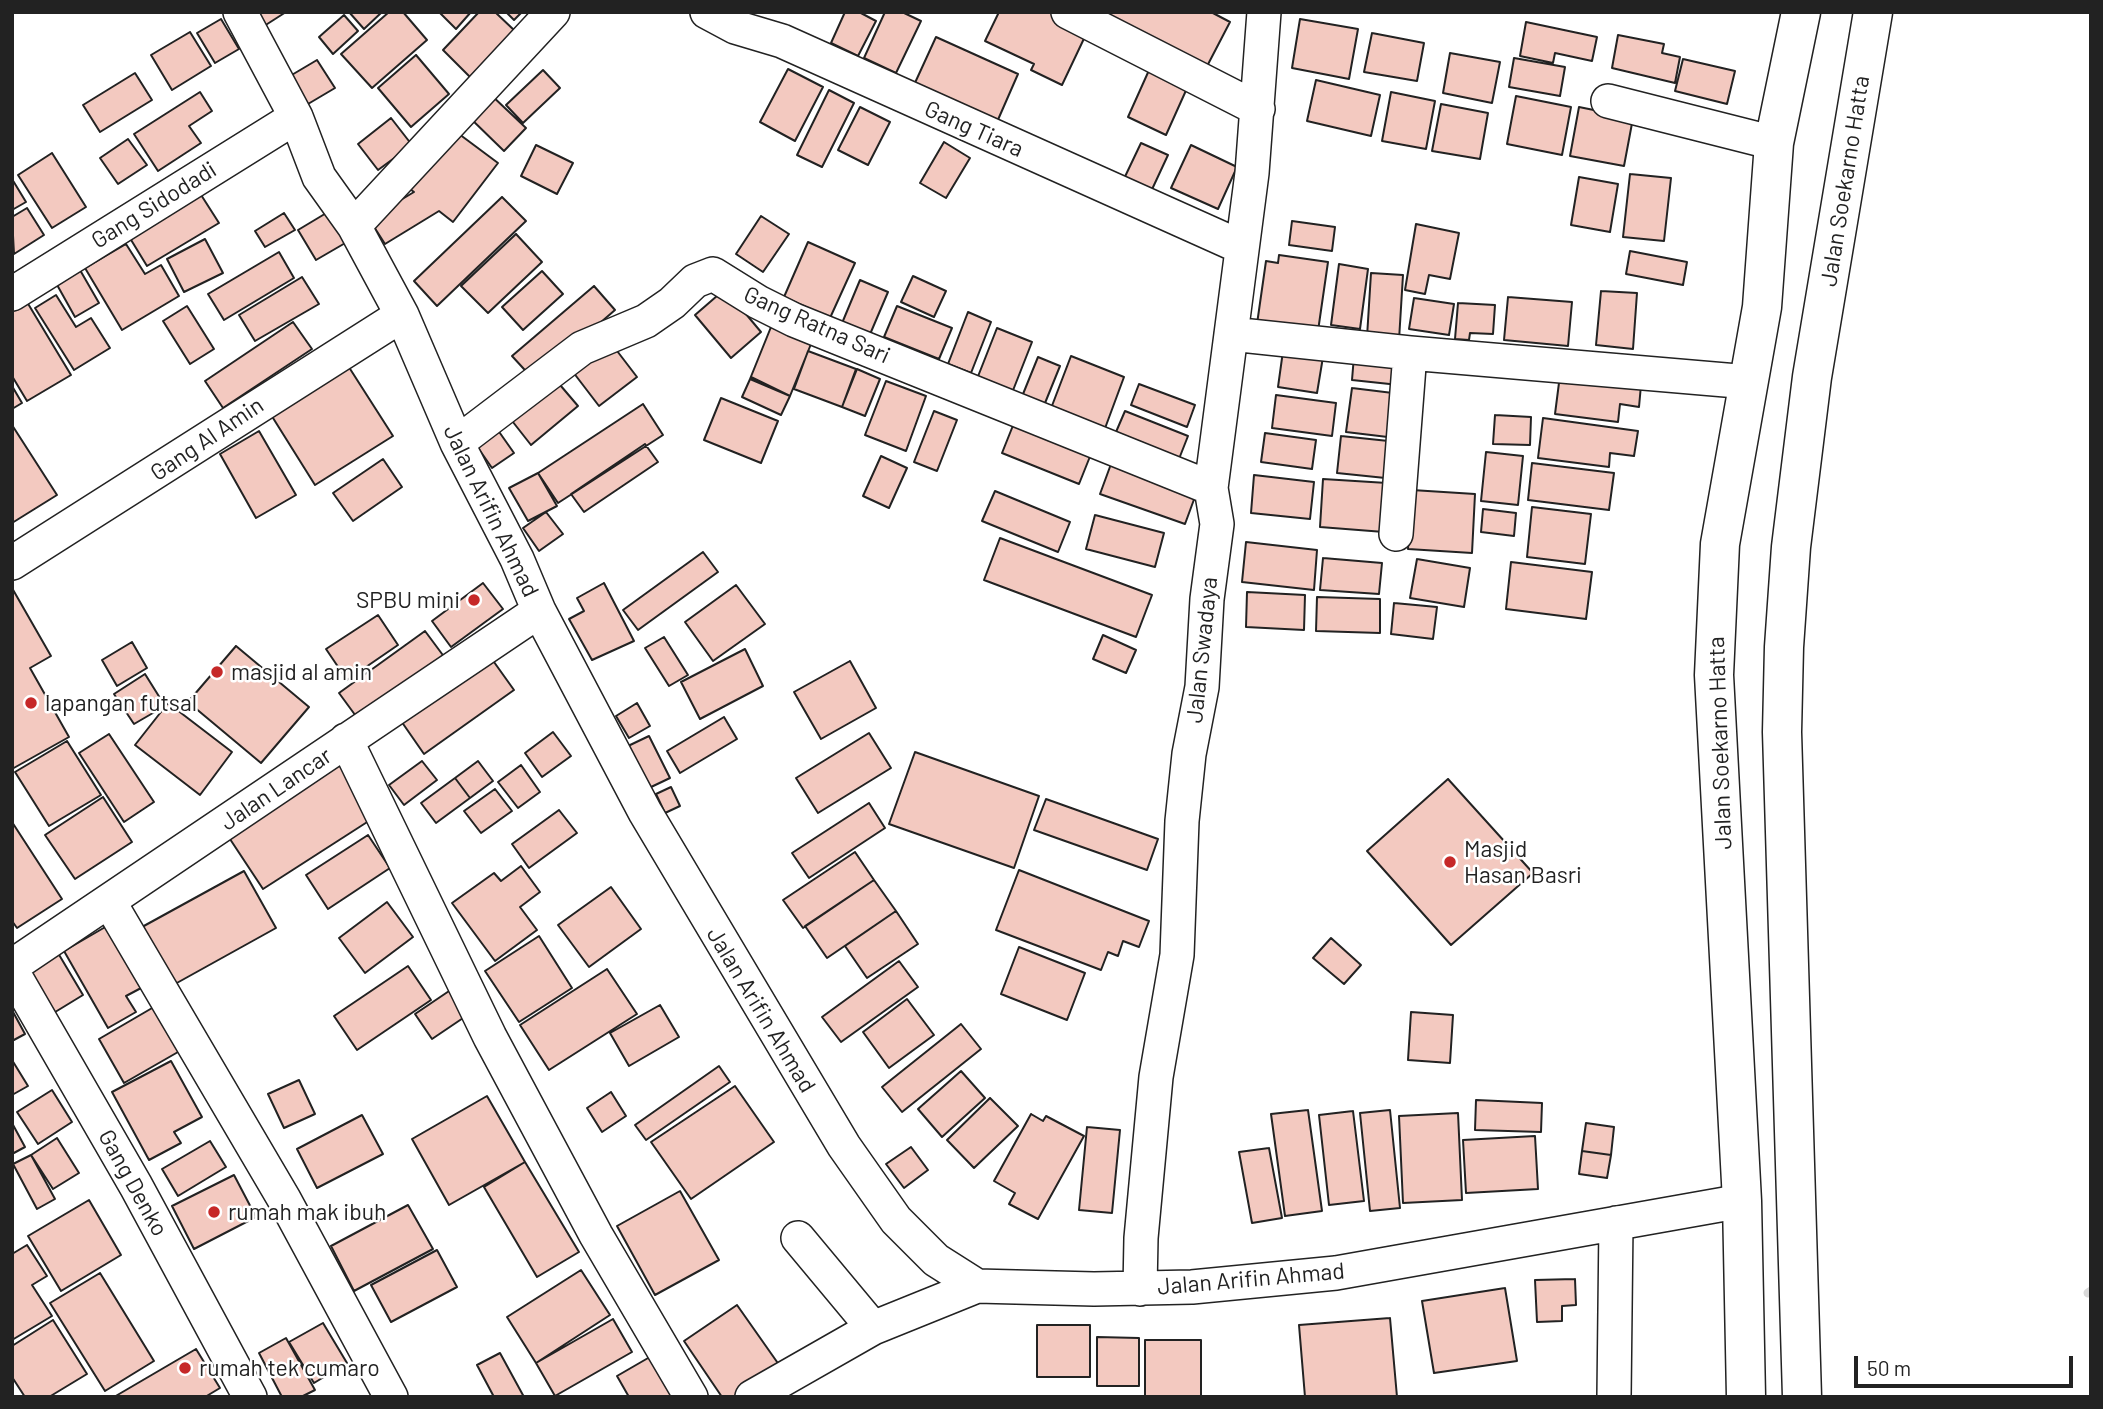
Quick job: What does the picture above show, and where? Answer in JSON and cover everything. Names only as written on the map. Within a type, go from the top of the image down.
[{"type":"highway","name":"Jalan Soekarno Hatta","points":[[1746,1397],[1742,1201],[1714,675],[1720,544],[1762,307],[1774,143],[1801,12]]},
{"type":"highway","name":"Jalan Soekarno Hatta","points":[[1802,1397],[1782,732],[1784,647],[1791,547],[1812,377],[1873,12]]},
{"type":"street","name":"Jalan Arifin Ahmad","points":[[240,12],[296,117],[319,177],[354,226],[402,315],[457,443],[517,559],[539,611],[652,824],[844,1146],[896,1220],[936,1260],[977,1286],[1140,1289],[1192,1287],[1336,1273],[1742,1201]]},
{"type":"street","points":[[354,226],[553,12]]},
{"type":"street","name":"Gang Tiara","points":[[707,12],[735,27],[782,41],[1241,247]]},
{"type":"street","points":[[1068,12],[1258,109]]},
{"type":"street","name":"Jalan Swadaya","points":[[1140,1289],[1141,1238],[1156,1077],[1177,955],[1182,821],[1189,754],[1202,687],[1207,599],[1217,524],[1211,488],[1258,109],[1264,12]]},
{"type":"street","points":[[1608,101],[1774,143]]},
{"type":"street","name":"Gang Sidodadi","points":[[12,294],[296,117]]},
{"type":"street","name":"Gang Ratna Sari","points":[[457,443],[582,348],[646,321],[672,303],[695,281],[713,274],[758,302],[794,320],[1211,488]]},
{"type":"street","name":"Gang Al Amin","points":[[12,563],[402,315]]},
{"type":"street","points":[[1231,334],[1410,353],[1749,382]]},
{"type":"street","points":[[1396,534],[1410,353]]},
{"type":"street","name":"Jalan Lancar","points":[[12,969],[539,611]]},
{"type":"street","points":[[346,740],[490,1037],[596,1235],[691,1397]]},
{"type":"street","points":[[110,903],[284,1199],[391,1397]]},
{"type":"street","name":"Gang Denko","points":[[12,969],[136,1186],[250,1397]]},
{"type":"street","points":[[1614,1397],[1616,1223]]},
{"type":"street","points":[[798,1238],[873,1328]]},
{"type":"street","points":[[752,1397],[873,1328],[977,1286]]},
{"type":"building","points":[[251,12],[286,12],[261,28]]},
{"type":"building","points":[[349,12],[382,12],[364,29]]},
{"type":"building","points":[[389,12],[403,12],[427,40],[372,88],[341,54]]},
{"type":"building","points":[[439,12],[471,12],[456,29]]},
{"type":"building","points":[[479,12],[495,12],[515,31],[470,77],[443,50]]},
{"type":"building","points":[[506,12],[522,12],[514,20]]},
{"type":"building","points":[[845,12],[859,12],[876,21],[858,56],[831,43]]},
{"type":"building","points":[[885,12],[902,12],[921,21],[896,73],[864,58]]},
{"type":"building","points":[[999,12],[1056,12],[1089,28],[1062,85],[1031,70],[1034,64],[985,41]]},
{"type":"building","points":[[1088,12],[1211,12],[1230,22],[1204,72]]},
{"type":"building","points":[[344,15],[358,31],[333,54],[319,37]]},
{"type":"building","points":[[221,19],[239,49],[215,63],[197,33]]},
{"type":"building","points":[[1300,19],[1358,29],[1349,79],[1292,68]]},
{"type":"building","points":[[1526,22],[1597,37],[1592,61],[1555,53],[1553,63],[1520,56]]},
{"type":"building","points":[[190,32],[211,66],[172,90],[151,55]]},
{"type":"building","points":[[1372,33],[1424,43],[1417,81],[1364,72]]},
{"type":"building","points":[[1618,35],[1664,44],[1662,53],[1680,57],[1675,83],[1612,68]]},
{"type":"building","points":[[936,37],[1018,74],[997,122],[914,85]]},
{"type":"building","points":[[1450,53],[1500,62],[1492,103],[1443,93]]},
{"type":"building","points":[[416,55],[449,94],[411,127],[378,88]]},
{"type":"building","points":[[1514,58],[1565,67],[1560,96],[1509,87]]},
{"type":"building","points":[[1683,59],[1735,71],[1727,104],[1675,91]]},
{"type":"building","points":[[317,60],[335,88],[308,104],[290,76]]},
{"type":"building","points":[[1150,68],[1188,86],[1166,135],[1128,117]]},
{"type":"building","points":[[788,69],[823,87],[795,141],[760,122]]},
{"type":"building","points":[[543,70],[560,88],[523,123],[506,105]]},
{"type":"building","points":[[135,73],[152,100],[100,132],[83,105]]},
{"type":"building","points":[[1316,80],[1380,95],[1371,136],[1307,121]]},
{"type":"building","points":[[829,90],[854,103],[822,167],[797,155]]},
{"type":"building","points":[[200,92],[212,111],[189,126],[201,143],[158,171],[134,134]]},
{"type":"building","points":[[1391,92],[1435,101],[1426,149],[1382,141]]},
{"type":"building","points":[[489,93],[526,128],[504,151],[467,115]]},
{"type":"building","points":[[1516,96],[1571,107],[1562,155],[1507,144]]},
{"type":"building","points":[[1441,104],[1488,113],[1480,159],[1432,151]]},
{"type":"building","points":[[860,107],[890,122],[868,165],[838,150]]},
{"type":"building","points":[[1579,107],[1633,118],[1624,166],[1570,156]]},
{"type":"building","points":[[391,118],[412,145],[378,170],[358,144]]},
{"type":"building","points":[[455,131],[498,163],[453,222],[439,211],[385,244],[369,219],[414,192],[410,189]]},
{"type":"building","points":[[128,139],[147,165],[118,184],[100,158]]},
{"type":"building","points":[[944,142],[970,158],[946,198],[920,183]]},
{"type":"building","points":[[1141,143],[1168,155],[1148,198],[1121,185]]},
{"type":"building","points":[[536,145],[573,163],[557,194],[521,176]]},
{"type":"building","points":[[1191,145],[1237,167],[1218,209],[1171,188]]},
{"type":"building","points":[[52,153],[86,207],[52,228],[18,175]]},
{"type":"building","points":[[1630,174],[1671,178],[1664,241],[1623,237]]},
{"type":"building","points":[[1579,177],[1618,184],[1610,232],[1571,225]]},
{"type":"building","points":[[12,179],[26,202],[12,210]]},
{"type":"building","points":[[196,187],[219,223],[147,266],[125,230]]},
{"type":"building","points":[[502,197],[526,221],[437,306],[414,281]]},
{"type":"building","points":[[27,208],[44,235],[14,254],[12,217]]},
{"type":"building","points":[[328,212],[347,242],[316,260],[298,230]]},
{"type":"building","points":[[284,213],[295,230],[265,247],[255,231]]},
{"type":"building","points":[[761,216],[789,234],[763,272],[736,254]]},
{"type":"building","points":[[1292,221],[1335,227],[1332,251],[1289,245]]},
{"type":"building","points":[[1416,224],[1459,233],[1450,279],[1429,275],[1425,294],[1405,290]]},
{"type":"building","points":[[516,234],[542,262],[488,313],[461,286]]},
{"type":"building","points":[[205,239],[223,273],[184,292],[167,259]]},
{"type":"building","points":[[808,242],[855,263],[830,318],[784,297]]},
{"type":"building","points":[[126,244],[145,274],[161,265],[179,296],[122,330],[85,268]]},
{"type":"building","points":[[1630,251],[1687,262],[1683,285],[1626,274]]},
{"type":"building","points":[[279,252],[294,278],[224,320],[208,294]]},
{"type":"building","points":[[1279,255],[1328,262],[1318,331],[1257,324],[1266,261],[1278,263]]},
{"type":"building","points":[[1339,264],[1368,269],[1360,329],[1331,325]]},
{"type":"building","points":[[80,270],[99,303],[75,317],[56,283]]},
{"type":"building","points":[[542,271],[563,294],[523,330],[502,307]]},
{"type":"building","points":[[1371,273],[1403,275],[1399,340],[1367,337]]},
{"type":"building","points":[[913,276],[946,291],[934,317],[901,302]]},
{"type":"building","points":[[302,277],[319,304],[255,341],[239,315]]},
{"type":"building","points":[[860,280],[888,292],[868,339],[840,328]]},
{"type":"building","points":[[594,286],[615,310],[534,380],[512,356]]},
{"type":"building","points":[[725,289],[761,332],[731,358],[695,315]]},
{"type":"building","points":[[1601,291],[1637,293],[1633,349],[1596,345]]},
{"type":"building","points":[[56,295],[76,327],[91,318],[110,348],[74,370],[35,308]]},
{"type":"building","points":[[1508,297],[1572,302],[1568,346],[1504,340]]},
{"type":"building","points":[[1414,298],[1454,304],[1449,335],[1409,329]]},
{"type":"building","points":[[27,302],[71,375],[27,401],[12,376],[12,310]]},
{"type":"building","points":[[1458,303],[1495,305],[1493,334],[1470,333],[1469,340],[1455,339]]},
{"type":"building","points":[[187,306],[214,349],[190,364],[163,321]]},
{"type":"building","points":[[897,306],[952,328],[939,359],[884,337]]},
{"type":"building","points":[[968,312],[991,322],[971,373],[948,364]]},
{"type":"building","points":[[293,322],[312,349],[223,408],[205,381]]},
{"type":"building","points":[[771,327],[811,344],[790,396],[750,379]]},
{"type":"building","points":[[997,328],[1032,342],[1010,398],[975,384]]},
{"type":"building","points":[[611,343],[637,377],[599,406],[573,372]]},
{"type":"building","points":[[808,351],[856,369],[842,407],[794,389]]},
{"type":"building","points":[[1283,351],[1323,357],[1317,393],[1278,387]]},
{"type":"building","points":[[1071,356],[1124,377],[1104,431],[1050,411]]},
{"type":"building","points":[[1354,356],[1402,361],[1399,385],[1352,380]]},
{"type":"building","points":[[1038,357],[1060,366],[1043,408],[1021,399]]},
{"type":"building","points":[[345,361],[393,436],[315,485],[268,410]]},
{"type":"building","points":[[857,369],[880,379],[865,416],[842,407]]},
{"type":"building","points":[[1560,375],[1641,385],[1639,407],[1620,404],[1618,422],[1555,414]]},
{"type":"building","points":[[751,377],[790,396],[781,415],[742,397]]},
{"type":"building","points":[[555,379],[578,406],[531,445],[509,417]]},
{"type":"building","points":[[886,381],[926,396],[906,451],[865,435]]},
{"type":"building","points":[[1139,384],[1195,405],[1187,427],[1131,405]]},
{"type":"building","points":[[12,386],[22,403],[12,409]]},
{"type":"building","points":[[1352,388],[1401,394],[1396,438],[1346,432]]},
{"type":"building","points":[[1276,395],[1336,403],[1332,436],[1272,428]]},
{"type":"building","points":[[721,398],[778,421],[761,463],[704,440]]},
{"type":"building","points":[[643,404],[663,435],[558,503],[538,473]]},
{"type":"building","points":[[934,411],[957,420],[937,471],[914,462]]},
{"type":"building","points":[[1125,411],[1188,436],[1177,464],[1113,439]]},
{"type":"building","points":[[1495,415],[1531,417],[1530,445],[1493,444]]},
{"type":"building","points":[[1543,418],[1638,431],[1634,456],[1610,453],[1609,467],[1538,458]]},
{"type":"building","points":[[1014,423],[1091,454],[1079,484],[1002,453]]},
{"type":"building","points":[[12,425],[57,495],[12,523]]},
{"type":"building","points":[[495,426],[514,453],[492,468],[474,442]]},
{"type":"building","points":[[259,431],[296,495],[256,518],[220,454]]},
{"type":"building","points":[[1265,433],[1316,440],[1312,469],[1261,462]]},
{"type":"building","points":[[1341,436],[1398,442],[1395,479],[1337,473]]},
{"type":"building","points":[[645,444],[658,462],[584,512],[571,494]]},
{"type":"building","points":[[1486,452],[1523,456],[1518,505],[1481,501]]},
{"type":"building","points":[[881,456],[907,468],[889,508],[863,496]]},
{"type":"building","points":[[383,459],[402,487],[353,521],[333,493]]},
{"type":"building","points":[[1532,463],[1614,473],[1609,510],[1528,500]]},
{"type":"building","points":[[1111,464],[1196,494],[1185,524],[1100,494]]},
{"type":"building","points":[[538,473],[557,506],[528,521],[509,488]]},
{"type":"building","points":[[1254,475],[1314,482],[1310,519],[1251,513]]},
{"type":"building","points":[[1323,479],[1387,483],[1384,532],[1320,527]]},
{"type":"building","points":[[1412,490],[1475,494],[1472,553],[1408,549]]},
{"type":"building","points":[[995,491],[1070,522],[1058,552],[982,521]]},
{"type":"building","points":[[1532,507],[1591,514],[1585,564],[1527,557]]},
{"type":"building","points":[[1483,509],[1516,513],[1514,536],[1481,532]]},
{"type":"building","points":[[546,512],[563,534],[539,551],[523,528]]},
{"type":"building","points":[[1095,515],[1164,533],[1155,567],[1086,549]]},
{"type":"building","points":[[1000,538],[1152,595],[1136,637],[984,580]]},
{"type":"building","points":[[1246,542],[1317,550],[1314,590],[1242,582]]},
{"type":"building","points":[[703,552],[718,572],[638,630],[623,610]]},
{"type":"building","points":[[1323,558],[1382,563],[1379,594],[1320,590]]},
{"type":"building","points":[[1417,559],[1470,568],[1464,607],[1410,598]]},
{"type":"building","points":[[1511,562],[1592,572],[1586,619],[1506,609]]},
{"type":"building","points":[[483,583],[503,609],[451,647],[432,621]]},
{"type":"building","points":[[604,583],[634,641],[592,660],[569,619],[584,611],[577,598]]},
{"type":"building","points":[[736,585],[765,624],[713,661],[685,622]]},
{"type":"building","name":"lapangan futsal","points":[[12,588],[51,656],[30,668],[69,737],[12,769]]},
{"type":"building","points":[[1247,592],[1305,595],[1304,630],[1246,627]]},
{"type":"building","points":[[1317,597],[1380,599],[1380,633],[1316,631]]},
{"type":"building","points":[[1394,603],[1437,607],[1433,639],[1391,634]]},
{"type":"building","points":[[378,615],[398,645],[347,680],[326,649]]},
{"type":"building","points":[[425,631],[448,662],[361,723],[339,693]]},
{"type":"building","points":[[1103,635],[1136,650],[1126,673],[1093,659]]},
{"type":"building","points":[[664,637],[688,675],[669,686],[645,648]]},
{"type":"building","points":[[132,642],[147,668],[117,686],[102,660]]},
{"type":"building","points":[[236,646],[309,707],[261,763],[188,702]]},
{"type":"building","points":[[745,649],[763,686],[700,719],[681,682]]},
{"type":"building","points":[[489,655],[514,690],[424,754],[399,718]]},
{"type":"building","points":[[850,661],[876,708],[821,739],[794,692]]},
{"type":"building","points":[[145,674],[165,706],[134,724],[114,694]]},
{"type":"building","points":[[168,703],[232,752],[200,795],[135,745]]},
{"type":"building","points":[[637,703],[650,726],[629,738],[616,716]]},
{"type":"building","points":[[724,717],[737,739],[680,773],[667,751]]},
{"type":"building","points":[[553,732],[571,756],[542,777],[525,753]]},
{"type":"building","points":[[869,733],[891,768],[818,813],[796,778]]},
{"type":"building","points":[[109,734],[154,802],[124,822],[79,753]]},
{"type":"building","points":[[649,736],[670,778],[649,788],[628,746]]},
{"type":"building","points":[[67,741],[101,795],[49,826],[15,772]]},
{"type":"building","points":[[915,752],[1039,796],[1014,868],[889,824]]},
{"type":"building","points":[[337,758],[375,817],[263,889],[224,830]]},
{"type":"building","points":[[422,761],[437,780],[404,805],[389,785]]},
{"type":"building","points":[[478,761],[493,781],[470,798],[455,778]]},
{"type":"building","points":[[521,765],[540,792],[518,808],[498,782]]},
{"type":"building","points":[[455,778],[470,798],[436,823],[421,803]]},
{"type":"building","name":"Masjid Hasan Basri","points":[[1448,779],[1533,873],[1451,945],[1367,851]]},
{"type":"building","points":[[671,787],[680,806],[665,813],[656,794]]},
{"type":"building","points":[[495,789],[512,811],[481,833],[464,811]]},
{"type":"building","points":[[103,797],[132,842],[75,879],[45,835]]},
{"type":"building","points":[[1046,799],[1158,839],[1147,870],[1034,830]]},
{"type":"building","points":[[869,803],[885,828],[809,878],[792,853]]},
{"type":"building","points":[[559,810],[577,833],[529,868],[512,844]]},
{"type":"building","points":[[12,822],[62,899],[17,928],[12,921]]},
{"type":"building","points":[[368,835],[390,868],[328,909],[306,875]]},
{"type":"building","points":[[855,852],[874,880],[803,928],[783,900]]},
{"type":"building","points":[[521,866],[540,892],[520,907],[537,930],[495,961],[452,903],[494,873],[501,881]]},
{"type":"building","points":[[1019,870],[1149,921],[1139,947],[1123,941],[1118,956],[1108,952],[1101,970],[996,930]]},
{"type":"building","points":[[244,871],[276,928],[175,984],[142,927]]},
{"type":"building","points":[[874,880],[896,911],[827,958],[805,926]]},
{"type":"building","points":[[611,887],[641,929],[589,967],[558,925]]},
{"type":"building","points":[[387,902],[413,937],[365,973],[339,938]]},
{"type":"building","points":[[896,911],[918,944],[867,978],[845,946]]},
{"type":"building","points":[[107,926],[143,987],[126,996],[136,1012],[108,1028],[64,951]]},
{"type":"building","points":[[539,936],[572,988],[519,1022],[485,971]]},
{"type":"building","points":[[1331,938],[1361,965],[1344,984],[1313,958]]},
{"type":"building","points":[[1019,947],[1085,973],[1067,1020],[1001,994]]},
{"type":"building","points":[[58,953],[83,995],[47,1017],[22,974]]},
{"type":"building","points":[[899,961],[918,987],[841,1042],[822,1017]]},
{"type":"building","points":[[408,966],[431,1000],[357,1050],[334,1016]]},
{"type":"building","points":[[607,969],[637,1014],[549,1070],[520,1025]]},
{"type":"building","points":[[455,987],[472,1012],[432,1039],[415,1014]]},
{"type":"building","points":[[907,999],[934,1035],[889,1068],[863,1032]]},
{"type":"building","points":[[159,1004],[185,1048],[124,1083],[99,1039]]},
{"type":"building","points":[[660,1005],[679,1037],[629,1066],[610,1033]]},
{"type":"building","points":[[12,1010],[25,1034],[12,1041]]},
{"type":"building","points":[[1411,1012],[1453,1015],[1450,1063],[1408,1060]]},
{"type":"building","points":[[961,1024],[981,1049],[902,1112],[882,1087]]},
{"type":"building","points":[[12,1060],[28,1086],[12,1095]]},
{"type":"building","points":[[171,1061],[202,1117],[174,1132],[181,1143],[149,1160],[112,1092]]},
{"type":"building","points":[[719,1066],[730,1082],[646,1140],[635,1125]]},
{"type":"building","points":[[961,1071],[985,1098],[942,1137],[918,1109]]},
{"type":"building","points":[[299,1080],[315,1114],[284,1128],[268,1094]]},
{"type":"building","points":[[735,1086],[774,1142],[691,1199],[651,1142]]},
{"type":"building","points":[[52,1090],[72,1122],[38,1144],[17,1112]]},
{"type":"building","points":[[611,1092],[626,1116],[602,1132],[587,1108]]},
{"type":"building","points":[[487,1096],[525,1162],[449,1205],[412,1139]]},
{"type":"building","points":[[990,1098],[1018,1126],[974,1168],[947,1140]]},
{"type":"building","points":[[1476,1100],[1542,1103],[1541,1132],[1475,1130]]},
{"type":"building","points":[[1308,1110],[1322,1211],[1285,1216],[1271,1114]]},
{"type":"building","points":[[1390,1110],[1400,1208],[1370,1211],[1360,1113]]},
{"type":"building","points":[[1353,1111],[1364,1201],[1329,1205],[1319,1115]]},
{"type":"building","points":[[1458,1113],[1462,1200],[1403,1203],[1399,1116]]},
{"type":"building","points":[[1031,1114],[1043,1121],[1046,1116],[1084,1136],[1038,1219],[1009,1204],[1015,1193],[994,1181]]},
{"type":"building","points":[[362,1115],[383,1154],[317,1188],[297,1149]]},
{"type":"building","points":[[12,1123],[25,1147],[12,1154]]},
{"type":"building","points":[[1586,1123],[1614,1127],[1611,1155],[1582,1151]]},
{"type":"building","points":[[1087,1127],[1120,1130],[1112,1213],[1079,1210]]},
{"type":"building","points":[[1535,1136],[1538,1189],[1466,1193],[1463,1140]]},
{"type":"building","points":[[57,1138],[79,1173],[53,1189],[31,1155]]},
{"type":"building","points":[[210,1141],[226,1167],[178,1196],[162,1169]]},
{"type":"building","points":[[911,1147],[928,1170],[904,1188],[886,1164]]},
{"type":"building","points":[[1269,1148],[1282,1218],[1252,1223],[1239,1152]]},
{"type":"building","points":[[1582,1151],[1611,1155],[1607,1178],[1579,1174]]},
{"type":"building","points":[[31,1155],[55,1199],[37,1209],[13,1164]]},
{"type":"building","points":[[525,1162],[579,1252],[537,1277],[484,1187]]},
{"type":"building","name":"rumah mak ibuh","points":[[234,1175],[256,1217],[194,1249],[172,1206]]},
{"type":"building","points":[[680,1191],[719,1260],[655,1295],[617,1226]]},
{"type":"building","points":[[89,1200],[121,1255],[61,1291],[28,1236]]},
{"type":"building","points":[[408,1205],[433,1249],[354,1291],[331,1246]]},
{"type":"building","points":[[27,1245],[47,1276],[32,1285],[52,1316],[12,1340],[12,1254]]},
{"type":"building","points":[[437,1250],[457,1287],[391,1322],[371,1285]]},
{"type":"building","points":[[581,1270],[610,1315],[536,1363],[507,1317]]},
{"type":"building","points":[[100,1273],[154,1361],[105,1391],[50,1303]]},
{"type":"building","points":[[1575,1279],[1576,1305],[1562,1306],[1562,1321],[1537,1322],[1535,1280]]},
{"type":"building","points":[[1505,1288],[1517,1361],[1434,1373],[1422,1301]]},
{"type":"building","points":[[737,1305],[782,1369],[741,1397],[722,1397],[684,1341]]},
{"type":"building","points":[[1390,1318],[1397,1397],[1305,1397],[1299,1325]]},
{"type":"building","points":[[613,1319],[632,1352],[555,1396],[536,1363]]},
{"type":"building","points":[[53,1320],[87,1374],[49,1397],[25,1397],[12,1377],[12,1346]]},
{"type":"building","points":[[323,1323],[347,1363],[314,1383],[289,1342]]},
{"type":"building","points":[[1037,1325],[1090,1325],[1090,1377],[1037,1377]]},
{"type":"building","points":[[1097,1337],[1139,1338],[1139,1386],[1097,1386]]},
{"type":"building","points":[[286,1338],[315,1390],[301,1397],[282,1397],[259,1353]]},
{"type":"building","points":[[1145,1340],[1201,1340],[1201,1397],[1145,1397]]},
{"type":"building","name":"rumah tek cumaro","points":[[196,1349],[220,1388],[205,1397],[114,1397]]},
{"type":"building","points":[[500,1353],[524,1397],[494,1397],[477,1365]]},
{"type":"building","points":[[655,1354],[681,1397],[629,1397],[617,1376]]},
{"type":"place","name":"SPBU mini","points":[[474,600]]},
{"type":"place","name":"masjid al amin","points":[[217,672]]},
{"type":"place","name":"lapangan futsal","points":[[31,703]]},
{"type":"place","name":"Masjid Hasan Basri","points":[[1450,862]]},
{"type":"place","name":"rumah mak ibuh","points":[[214,1212]]},
{"type":"place","name":"rumah tek cumaro","points":[[185,1368]]}]
